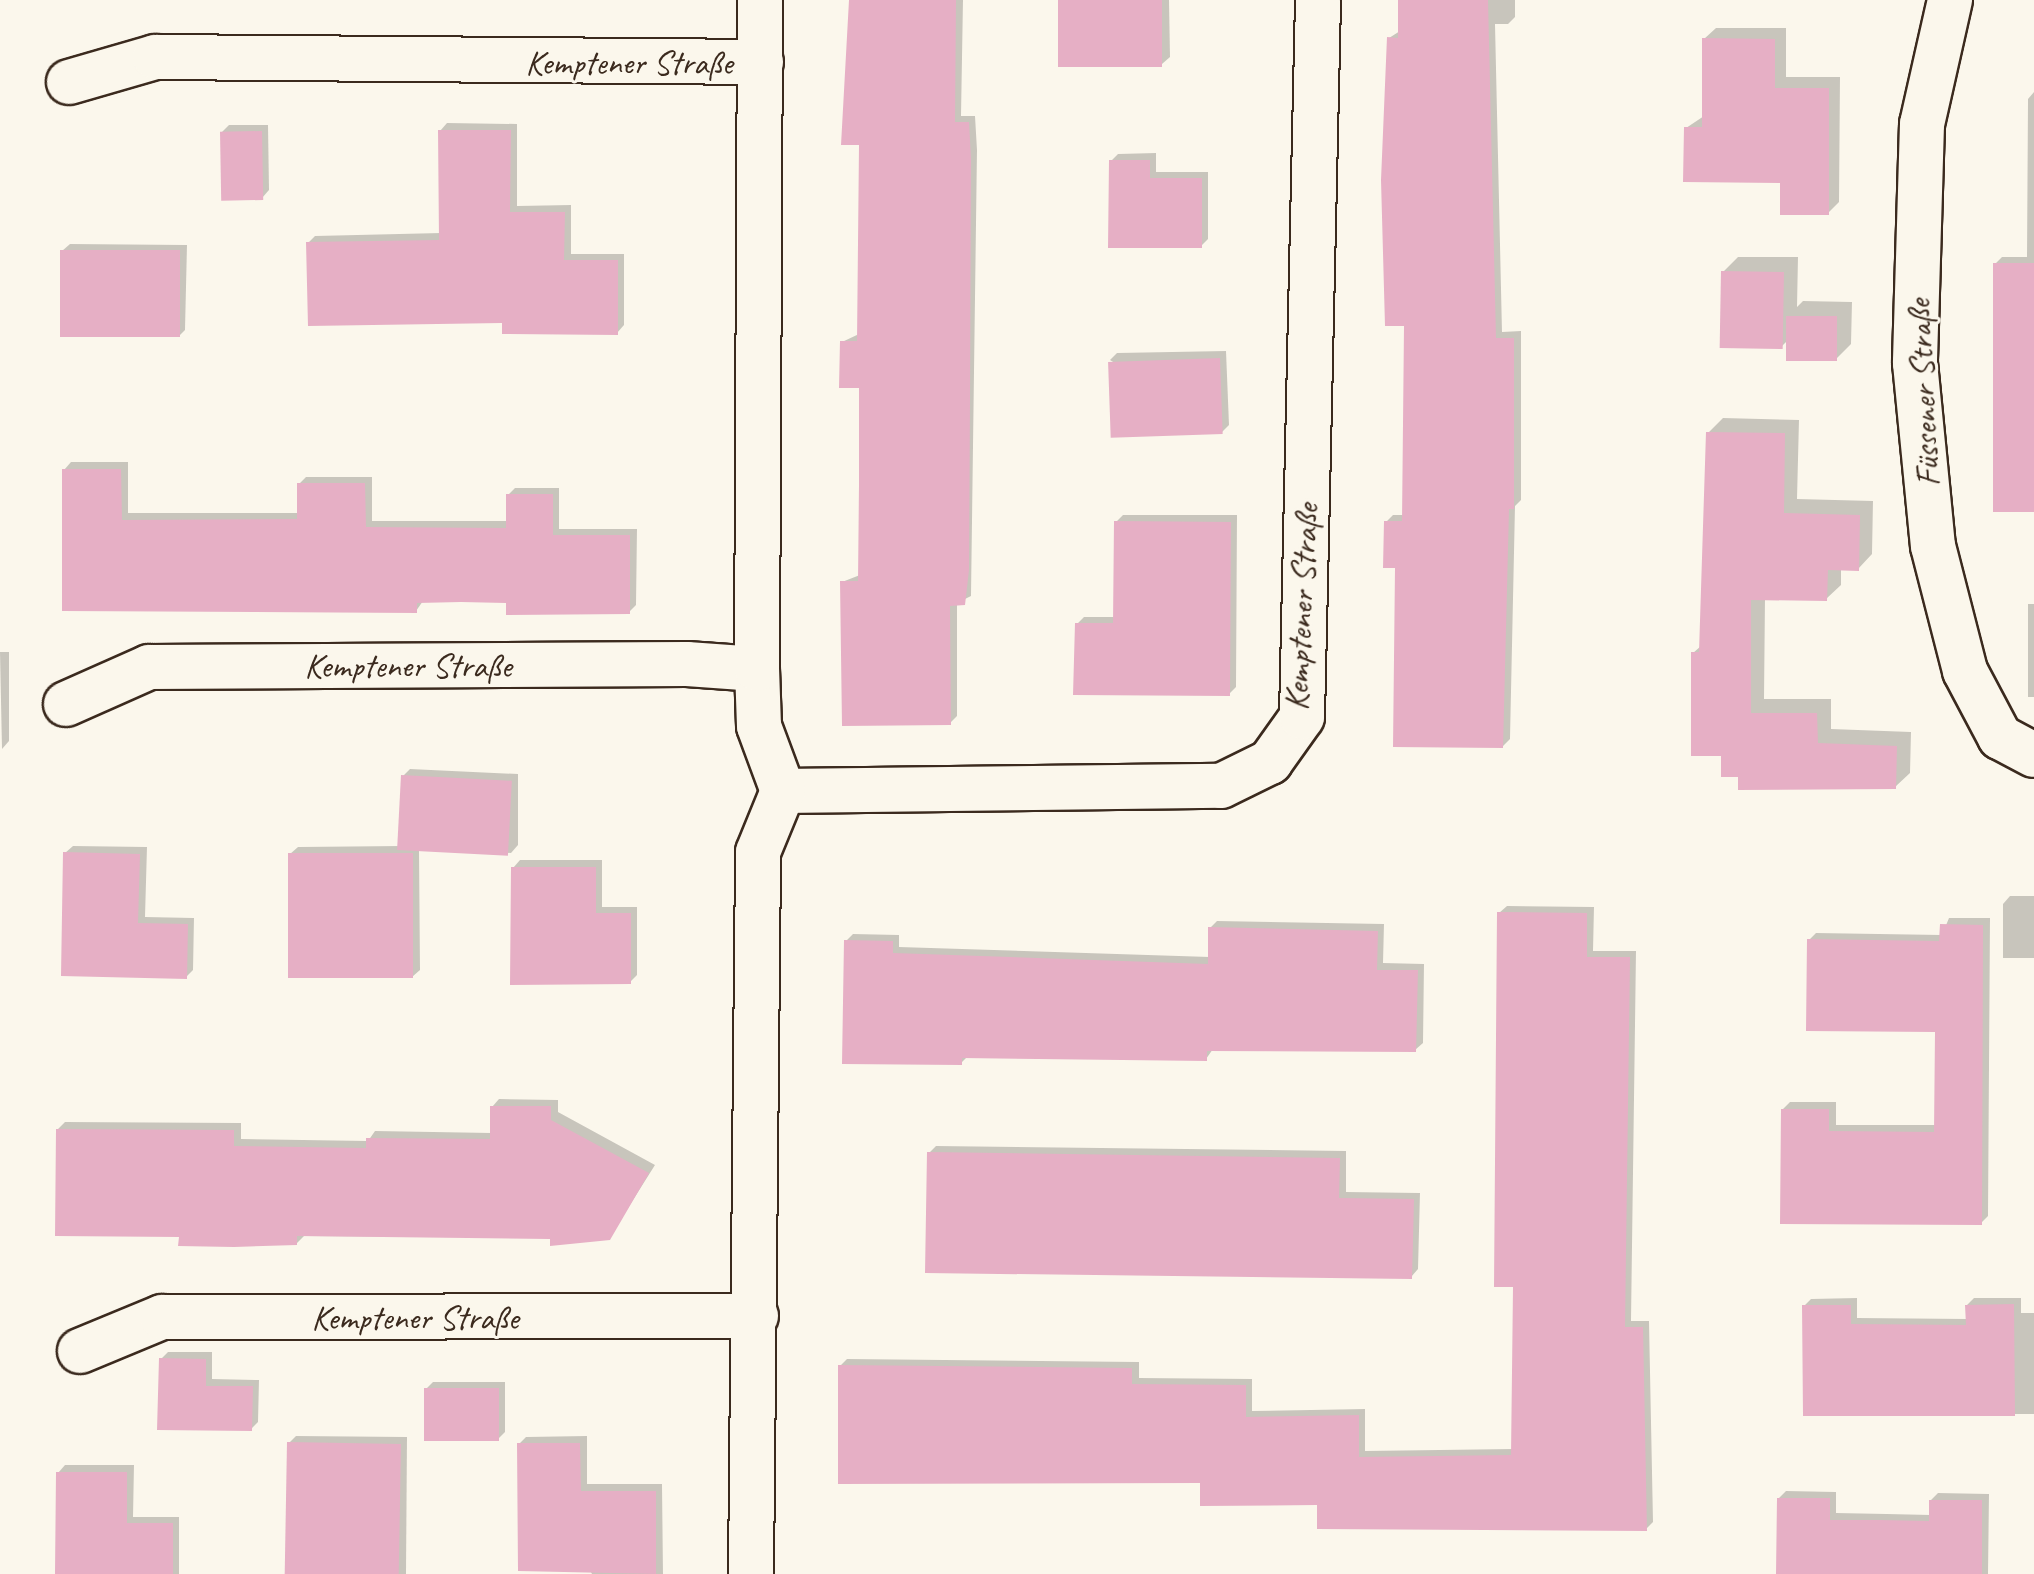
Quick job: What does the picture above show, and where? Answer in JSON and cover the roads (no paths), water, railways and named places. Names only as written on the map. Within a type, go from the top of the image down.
[{"type":"street","name":"Kemptener Straße","points":[[760,0],[757,669],[759,726],[783,791],[1221,786],[1270,762],[1302,717],[1318,0]]},
{"type":"street","name":"Füssener Straße","points":[[1950,0],[1922,124],[1915,363],[1933,546],[1965,671],[2000,737],[2034,755]]},
{"type":"street","name":"Kemptener Straße","points":[[69,82],[155,57],[761,62]]},
{"type":"street","name":"Kemptener Straße","points":[[66,704],[149,667],[687,664],[757,669]]},
{"type":"street","points":[[751,1574],[756,1316],[758,852],[783,791]]},
{"type":"street","name":"Kemptener Straße","points":[[80,1351],[162,1317],[756,1316]]}]
